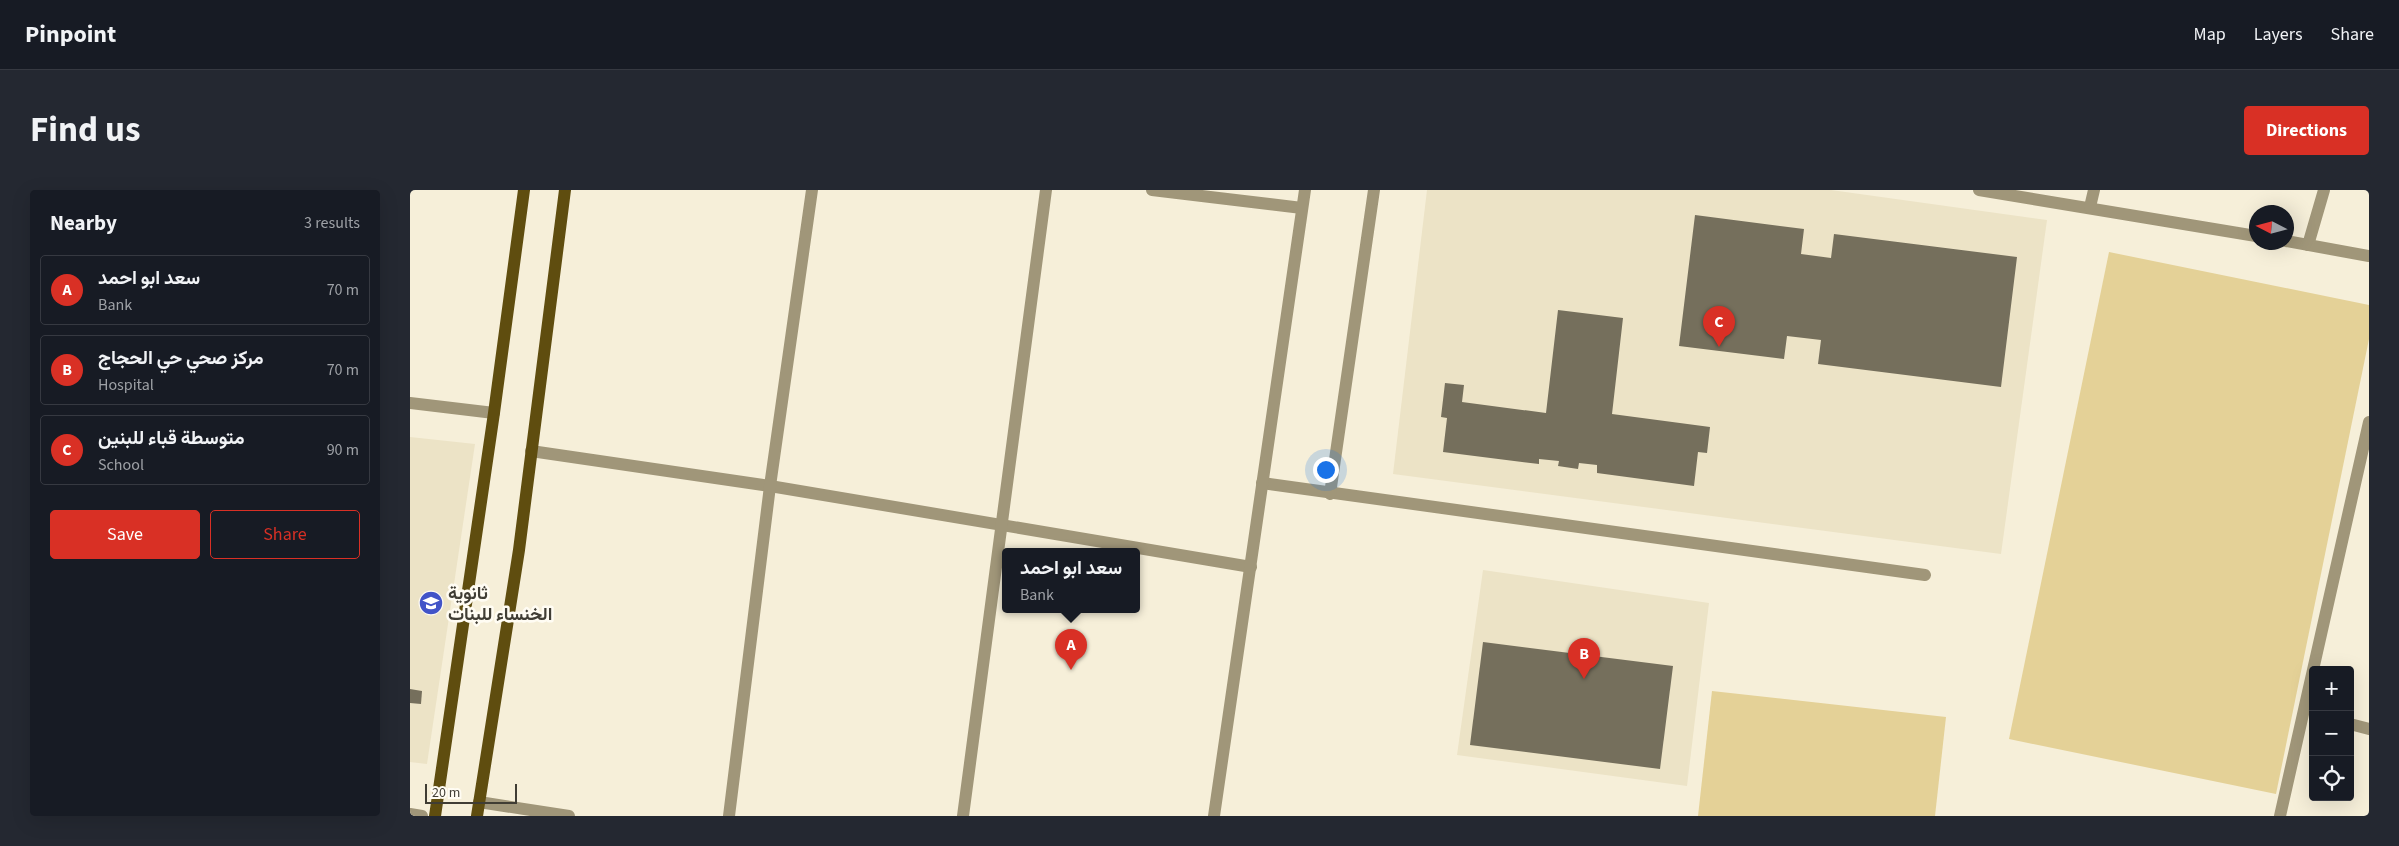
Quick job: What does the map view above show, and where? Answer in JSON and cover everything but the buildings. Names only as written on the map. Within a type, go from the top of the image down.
[{"type":"main road","points":[[435,816],[494,413],[524,190]]},
{"type":"main road","points":[[477,816],[518,550],[565,190]]},
{"type":"street","points":[[729,816],[770,486],[812,190]]},
{"type":"street","points":[[963,816],[1046,190]]},
{"type":"street","points":[[1152,190],[1302,208]]},
{"type":"street","points":[[1214,816],[1305,190]]},
{"type":"street","points":[[1330,494],[1374,190]]},
{"type":"street","points":[[1979,190],[2249,235]]},
{"type":"street","points":[[2090,207],[2094,190]]},
{"type":"street","points":[[2308,245],[2324,190]]},
{"type":"street","points":[[2294,242],[2369,256]]},
{"type":"street","points":[[410,403],[494,413]]},
{"type":"street","points":[[2280,816],[2308,714],[2369,422]]},
{"type":"street","points":[[531,451],[770,486],[1134,548]]},
{"type":"street","points":[[1262,483],[1330,494],[1925,575]]},
{"type":"street","points":[[1140,549],[1250,567]]},
{"type":"street","points":[[2354,725],[2369,729]]},
{"type":"street","points":[[479,802],[569,816]]},
{"type":"street","points":[[410,814],[422,816]]},
{"type":"shaded area","points":[[1427,190],[1831,190],[2047,220],[2001,554],[1393,474]]},
{"type":"shaded area","points":[[2109,252],[2369,305],[2369,339],[2276,794],[2009,739]]},
{"type":"shaded area","name":"ثانوية الخنساء للبنات","points":[[410,437],[475,444],[427,764],[410,762]]},
{"type":"shaded area","points":[[1483,570],[1709,603],[1687,786],[1457,755]]},
{"type":"shaded area","points":[[1712,691],[1946,717],[1935,816],[1698,816]]},
{"type":"place","name":"متوسطة قباء للبنين","points":[[1719,347]]},
{"type":"place","name":"ثانوية الخنساء للبنات","points":[[431,603]]},
{"type":"place","name":"سعد ابو احمد","points":[[1071,670]]},
{"type":"place","name":"مركز صحي حي الحجاج","points":[[1584,679]]}]
